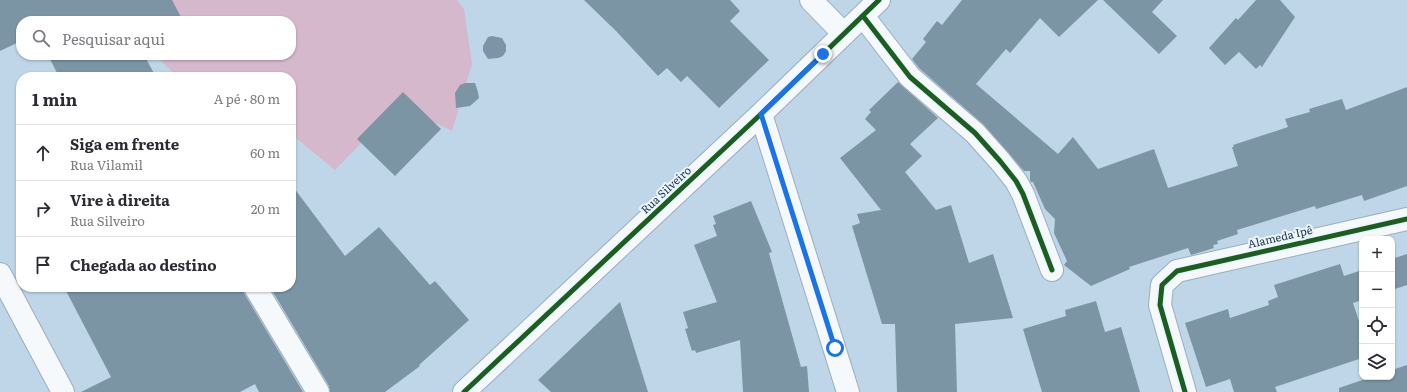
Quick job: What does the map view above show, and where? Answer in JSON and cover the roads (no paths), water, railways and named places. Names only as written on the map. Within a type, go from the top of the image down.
[{"type":"street","points":[[811,0],[844,34]]},
{"type":"street","name":"Rua Silveiro","points":[[464,392],[761,114],[879,0]]},
{"type":"street","points":[[863,16],[910,77],[974,133],[1016,181],[1023,194],[1052,270]]},
{"type":"street","points":[[761,114],[848,392]]},
{"type":"street","name":"Alameda Ipê","points":[[1185,392],[1160,304],[1162,285],[1178,271],[1407,218]]},
{"type":"street","points":[[2,281],[63,392]]},
{"type":"street","points":[[258,292],[318,392]]}]
